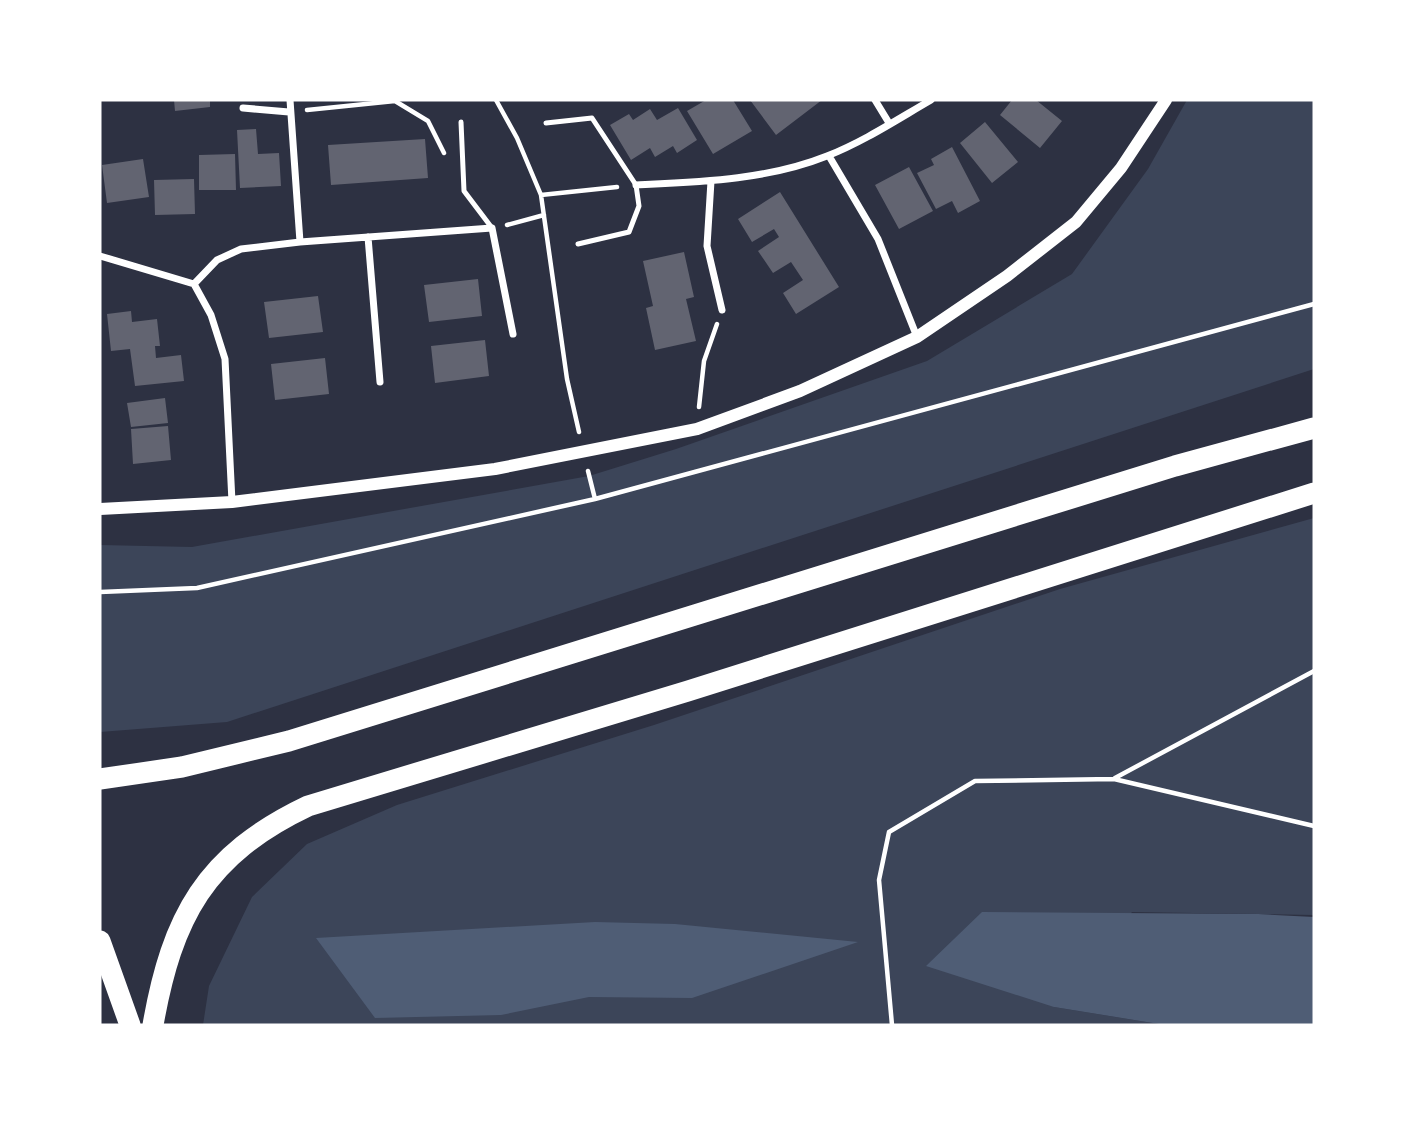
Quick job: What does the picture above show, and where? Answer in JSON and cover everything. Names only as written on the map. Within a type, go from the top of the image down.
[{"type":"highway","points":[[100,779],[182,767],[289,741],[1175,466],[1314,428]]},
{"type":"highway","points":[[153,1025],[168,957],[202,886],[238,848],[281,819],[307,806],[701,687],[1314,493]]},
{"type":"highway","points":[[100,941],[130,1025]]},
{"type":"street","points":[[290,100],[300,242]]},
{"type":"street","points":[[875,100],[890,123]]},
{"type":"street","points":[[636,185],[711,181],[788,169],[829,156],[932,100]]},
{"type":"street","points":[[100,509],[232,502],[495,468],[697,429],[800,391],[917,337],[1007,276],[1076,222],[1121,168],[1166,100]]},
{"type":"street","points":[[243,108],[289,112]]},
{"type":"street","points":[[829,156],[878,239],[917,337]]},
{"type":"street","points":[[711,181],[707,246],[722,310]]},
{"type":"street","points":[[194,284],[217,260],[241,249],[492,228],[513,334]]},
{"type":"street","points":[[368,237],[380,382]]},
{"type":"street","points":[[100,256],[194,284],[211,315],[225,359],[232,502]]},
{"type":"lane","points":[[546,123],[592,118],[636,185],[639,206],[629,232],[578,244]]},
{"type":"lane","points":[[461,122],[464,191],[492,228]]},
{"type":"path","points":[[496,100],[517,138],[541,195],[567,379]]},
{"type":"path","points":[[289,112],[395,101],[428,121],[464,191]]},
{"type":"path","points":[[541,195],[636,185]]},
{"type":"path","points":[[492,228],[544,215]]},
{"type":"path","points":[[100,592],[197,587],[595,499],[1314,304]]},
{"type":"path","points":[[697,429],[704,361],[722,310]]},
{"type":"path","points":[[1114,779],[1314,671]]},
{"type":"path","points":[[892,1025],[879,880],[889,832],[975,781],[1114,779],[1314,826]]},
{"type":"shaded area","points":[[1187,100],[1314,100],[1314,369],[227,722],[100,732],[100,545],[192,547],[589,476],[676,449],[927,361],[1072,274],[1148,169]]},
{"type":"shaded area","points":[[1314,518],[1314,915],[1132,912],[1054,1007],[1165,1025],[203,1025],[209,986],[252,897],[307,844],[397,805],[654,725],[1060,589]]},
{"type":"shaded area","points":[[982,912],[1258,914],[1314,917],[1314,1025],[1165,1025],[1054,1007],[926,966]]},
{"type":"shaded area","points":[[595,922],[675,924],[858,942],[692,998],[589,997],[501,1015],[375,1018],[316,938]]},
{"type":"building","points":[[174,100],[210,100],[210,107],[175,111]]},
{"type":"building","points":[[706,100],[733,100],[752,131],[713,154],[687,111]]},
{"type":"building","points":[[750,100],[822,100],[776,135]]},
{"type":"building","points":[[1012,100],[1036,100],[1062,121],[1040,148],[1000,115]]},
{"type":"building","points":[[678,108],[697,140],[677,153],[673,146],[655,157],[650,148],[631,160],[610,125],[629,114],[633,120],[650,109],[657,120]]},
{"type":"building","points":[[985,122],[1018,162],[992,183],[960,143]]},
{"type":"building","points":[[256,129],[258,154],[279,153],[281,186],[240,188],[237,130]]},
{"type":"building","points":[[425,139],[428,178],[331,185],[328,145]]},
{"type":"building","points":[[952,147],[980,201],[958,213],[952,201],[936,209],[917,173],[934,165],[931,159]]},
{"type":"building","points":[[235,154],[236,190],[199,190],[199,155]]},
{"type":"building","points":[[143,159],[149,197],[107,203],[102,165]]},
{"type":"building","points":[[909,167],[933,211],[899,229],[875,185]]},
{"type":"building","points":[[194,179],[195,214],[155,215],[154,180]]},
{"type":"building","points":[[780,192],[839,287],[796,314],[783,293],[803,280],[791,262],[773,273],[758,251],[779,237],[774,229],[752,242],[738,219]]},
{"type":"building","points":[[684,252],[694,297],[686,299],[696,341],[655,350],[646,308],[653,306],[643,261]]},
{"type":"building","points":[[478,279],[482,316],[429,322],[424,285]]},
{"type":"building","points":[[318,296],[323,332],[269,338],[264,302]]},
{"type":"building","points":[[131,311],[132,322],[157,319],[160,346],[155,346],[156,358],[181,355],[184,381],[135,386],[130,349],[111,351],[107,314]]},
{"type":"building","points":[[485,340],[489,376],[435,383],[431,346]]},
{"type":"building","points":[[325,358],[329,394],[275,400],[271,364]]},
{"type":"building","points":[[165,398],[168,423],[131,427],[127,403]]},
{"type":"building","points":[[168,426],[171,460],[133,464],[131,429]]}]
